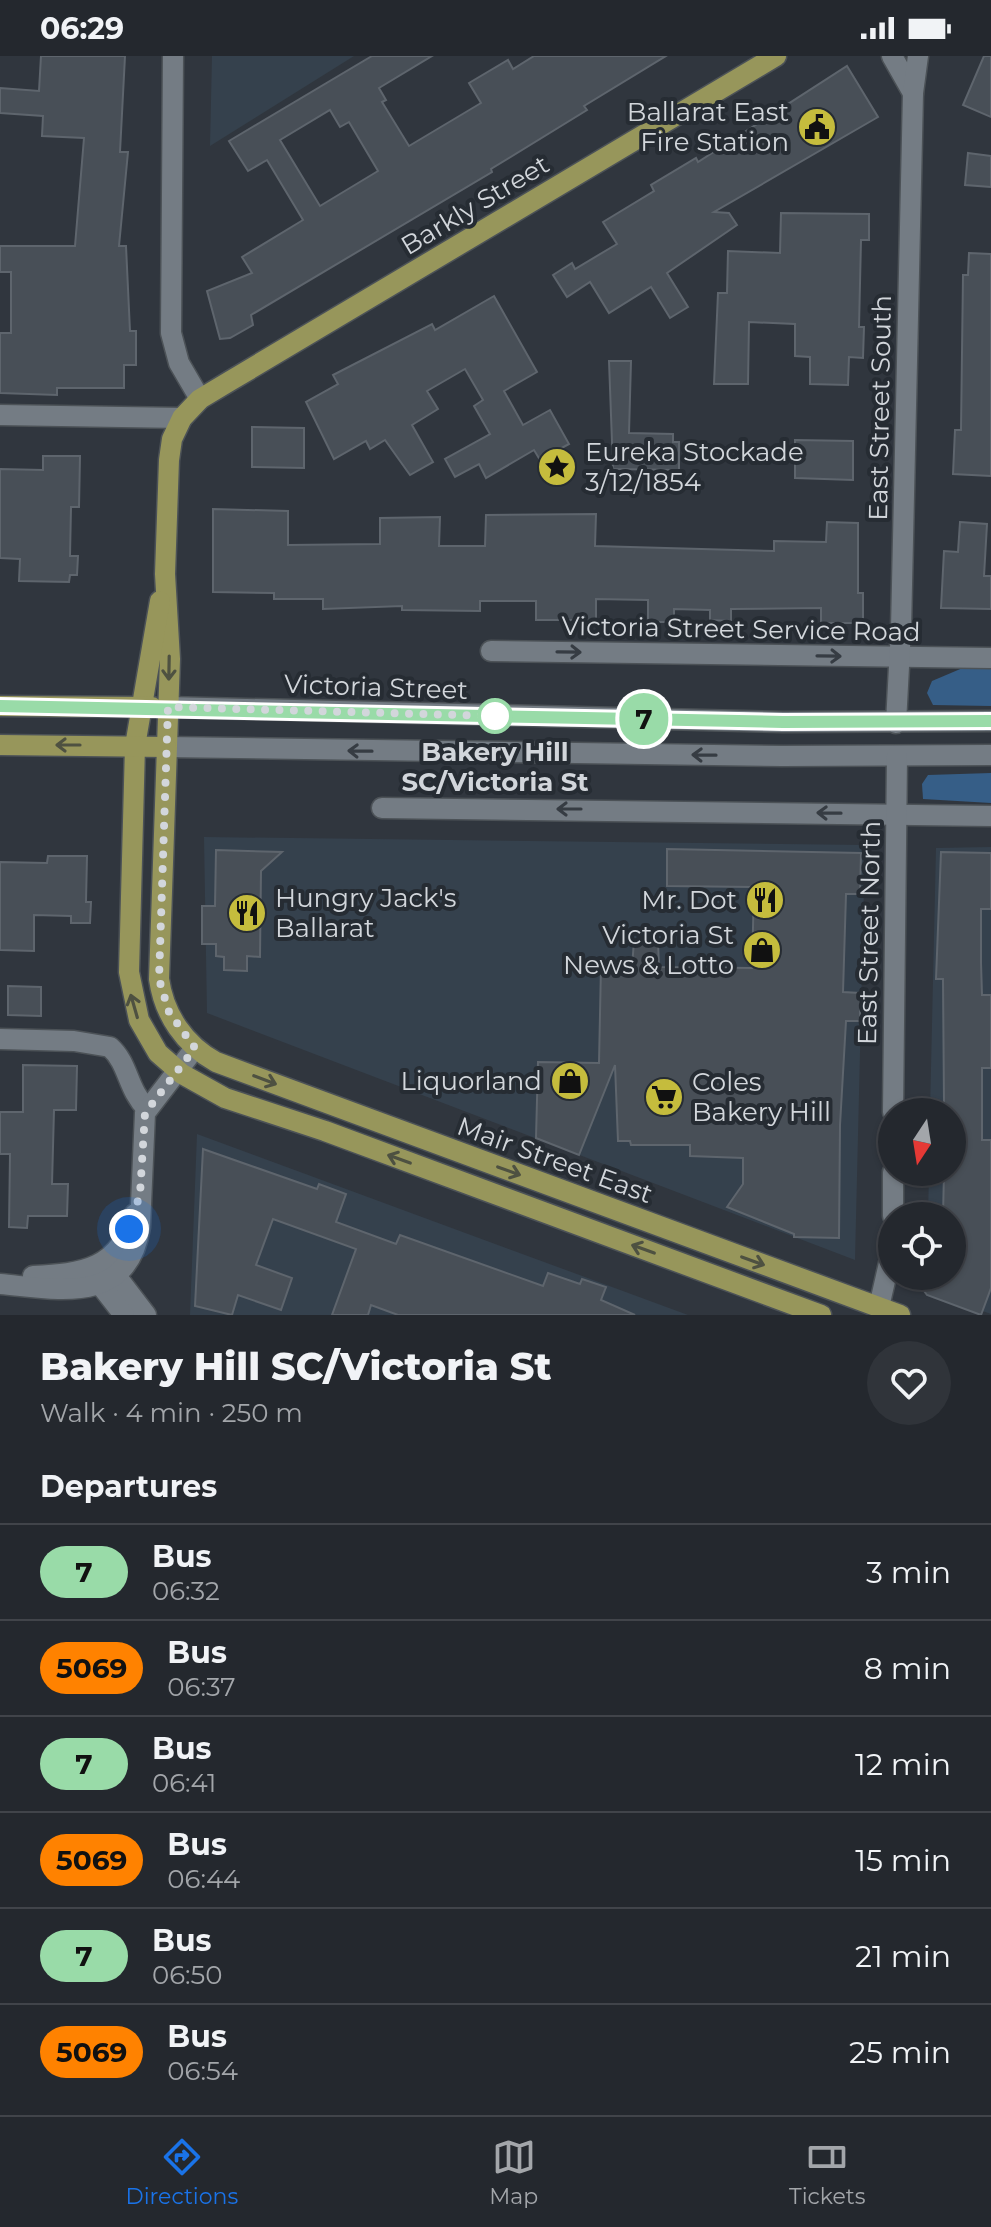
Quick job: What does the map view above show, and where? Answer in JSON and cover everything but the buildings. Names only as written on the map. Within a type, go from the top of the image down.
[{"type":"main road","name":"Barkly Street","points":[[182,418],[200,399],[776,56]]},
{"type":"main road","points":[[182,418],[172,439],[169,460],[165,574],[170,659],[159,979],[169,1012],[195,1048]]},
{"type":"main road","name":"Mair Street East","points":[[165,574],[135,746],[129,985],[143,1029],[158,1053],[177,1070],[225,1098],[325,1131],[821,1315]]},
{"type":"main road","name":"Victoria Street","points":[[0,706],[168,707]]},
{"type":"main road","points":[[0,745],[166,747]]},
{"type":"main road","name":"Mair Street East","points":[[195,1048],[216,1062],[900,1315]]},
{"type":"street","points":[[173,56],[171,333],[179,363],[200,399]]},
{"type":"street","points":[[892,56],[913,93]]},
{"type":"street","name":"East Street South","points":[[896,723],[897,657],[901,629],[913,93],[918,56]]},
{"type":"street","points":[[0,415],[182,418]]},
{"type":"street","name":"Victoria Street Service Road","points":[[491,651],[991,658]]},
{"type":"street","name":"Victoria Street","points":[[168,707],[896,723],[991,721]]},
{"type":"street","points":[[166,747],[991,755]]},
{"type":"street","name":"East Street North","points":[[893,1098],[897,756]]},
{"type":"street","points":[[382,808],[991,816]]},
{"type":"street","points":[[0,1039],[107,1045],[118,1054],[133,1094],[147,1109]]},
{"type":"street","points":[[0,1284],[70,1290],[102,1273],[138,1240],[142,1132],[147,1109],[195,1048]]},
{"type":"street","points":[[102,1273],[124,1315]]},
{"type":"street","points":[[0,1277],[102,1273],[146,1315]]},
{"type":"street","points":[[879,1307],[883,1290]]},
{"type":"shaded area","points":[[212,56],[354,56],[210,146]]},
{"type":"shaded area","points":[[965,667],[991,667],[991,706],[933,705],[927,693],[932,681]]},
{"type":"shaded area","points":[[991,773],[991,803],[923,799],[922,784],[928,775]]},
{"type":"shaded area","points":[[204,837],[865,845],[855,1260],[207,1013]]},
{"type":"shaded area","points":[[991,847],[991,1314],[926,1291],[966,1290],[966,1202],[928,1202],[929,1186],[966,1186],[966,1098],[930,1098],[936,848]]},
{"type":"shaded area","points":[[197,1134],[688,1315],[190,1315]]},
{"type":"bus line","name":"7","points":[[0,706],[783,722],[991,721]]},
{"type":"place","name":"Ballarat East Fire Station","points":[[817,127]]},
{"type":"place","name":"Eureka Stockade 3/12/1854","points":[[557,467]]},
{"type":"place","name":"Bakery Hill SC/Victoria St","points":[[495,716]]},
{"type":"place","name":"Mr. Dot","points":[[765,900]]},
{"type":"place","name":"Hungry Jack's Ballarat","points":[[247,913]]},
{"type":"place","name":"Victoria St News & Lotto","points":[[762,950]]},
{"type":"place","name":"Liquorland","points":[[570,1081]]},
{"type":"place","name":"Coles Bakery Hill","points":[[664,1097]]},
{"type":"route","points":[[129,1229],[140,1194],[145,1113],[195,1048],[169,1012],[159,979],[168,707],[495,716]]}]
